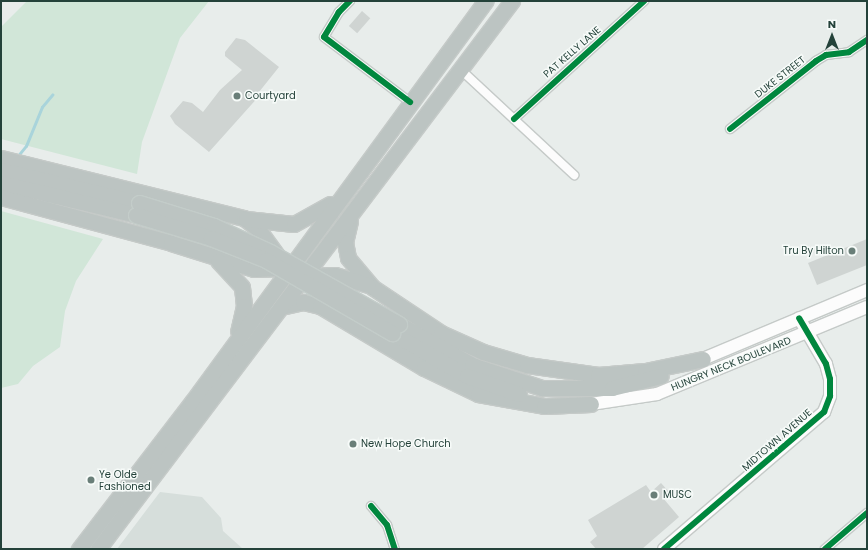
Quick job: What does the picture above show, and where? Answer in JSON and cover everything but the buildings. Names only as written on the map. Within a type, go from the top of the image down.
[{"type":"highway","points":[[79,549],[485,1]]},
{"type":"highway","points":[[98,549],[512,1]]},
{"type":"highway","points":[[1,158],[244,218],[294,224],[340,196]]},
{"type":"highway","points":[[1,170],[138,209],[266,260],[395,328],[472,365],[542,388],[612,388],[670,373],[703,359]]},
{"type":"highway","points":[[1,183],[138,209]]},
{"type":"highway","points":[[1,197],[261,271],[288,268]]},
{"type":"highway","points":[[352,212],[345,242],[348,258],[372,287]]},
{"type":"highway","points":[[244,218],[258,229],[288,268],[305,276],[335,275],[372,287],[456,340],[527,365],[598,375],[645,371],[703,359]]},
{"type":"highway","points":[[213,257],[228,268],[242,287],[244,306],[236,337]]},
{"type":"highway","points":[[305,276],[330,311]]},
{"type":"highway","points":[[281,307],[303,302],[330,311],[424,368],[478,394],[544,406],[591,404]]},
{"type":"highway","points":[[395,328],[491,387],[528,396],[591,404]]},
{"type":"main road","name":"HUNGRY NECK BOULEVARD","points":[[703,359],[867,290]]},
{"type":"main road","name":"HUNGRY NECK BOULEVARD","points":[[591,404],[657,394],[808,333],[867,307]]},
{"type":"main road","name":"MIDTOWN AVENUE","points":[[664,549],[824,412],[830,396],[830,379],[826,364],[799,318]]},
{"type":"street","points":[[350,1],[339,12],[324,37],[410,102]]},
{"type":"street","name":"PAT KELLY LANE","points":[[514,118],[644,1]]},
{"type":"street","name":"DUKE STREET","points":[[730,128],[816,61],[826,55],[849,52],[867,40]]},
{"type":"street","points":[[460,69],[574,175]]},
{"type":"street","points":[[371,506],[387,525],[395,549]]},
{"type":"street","points":[[825,549],[867,513]]},
{"type":"shaded area","points":[[160,492],[202,497],[221,518],[223,531],[243,549],[117,549]]},
{"type":"green space","points":[[27,1],[209,1],[180,38],[142,142],[137,174],[1,139],[1,27]]},
{"type":"green space","points":[[1,211],[103,239],[76,281],[65,311],[60,347],[33,366],[18,384],[1,388]]},
{"type":"waterway","points":[[17,157],[26,146],[42,107],[52,95]]},
{"type":"cycle path","points":[[350,1],[339,12],[324,37],[410,102]]},
{"type":"cycle path","points":[[514,119],[644,1]]},
{"type":"cycle path","points":[[730,129],[816,61],[826,55],[849,52],[867,40]]},
{"type":"cycle path","points":[[664,549],[824,412],[830,396],[830,379],[826,364],[799,318]]},
{"type":"cycle path","points":[[371,506],[387,525],[395,549]]},
{"type":"cycle path","points":[[825,549],[867,513]]},
{"type":"place","name":"Courtyard","points":[[237,96]]},
{"type":"place","name":"Tru By Hilton","points":[[852,251]]},
{"type":"place","name":"New Hope Church","points":[[353,444]]},
{"type":"place","name":"Ye Olde Fashioned","points":[[91,480]]},
{"type":"place","name":"MUSC","points":[[654,495]]}]
